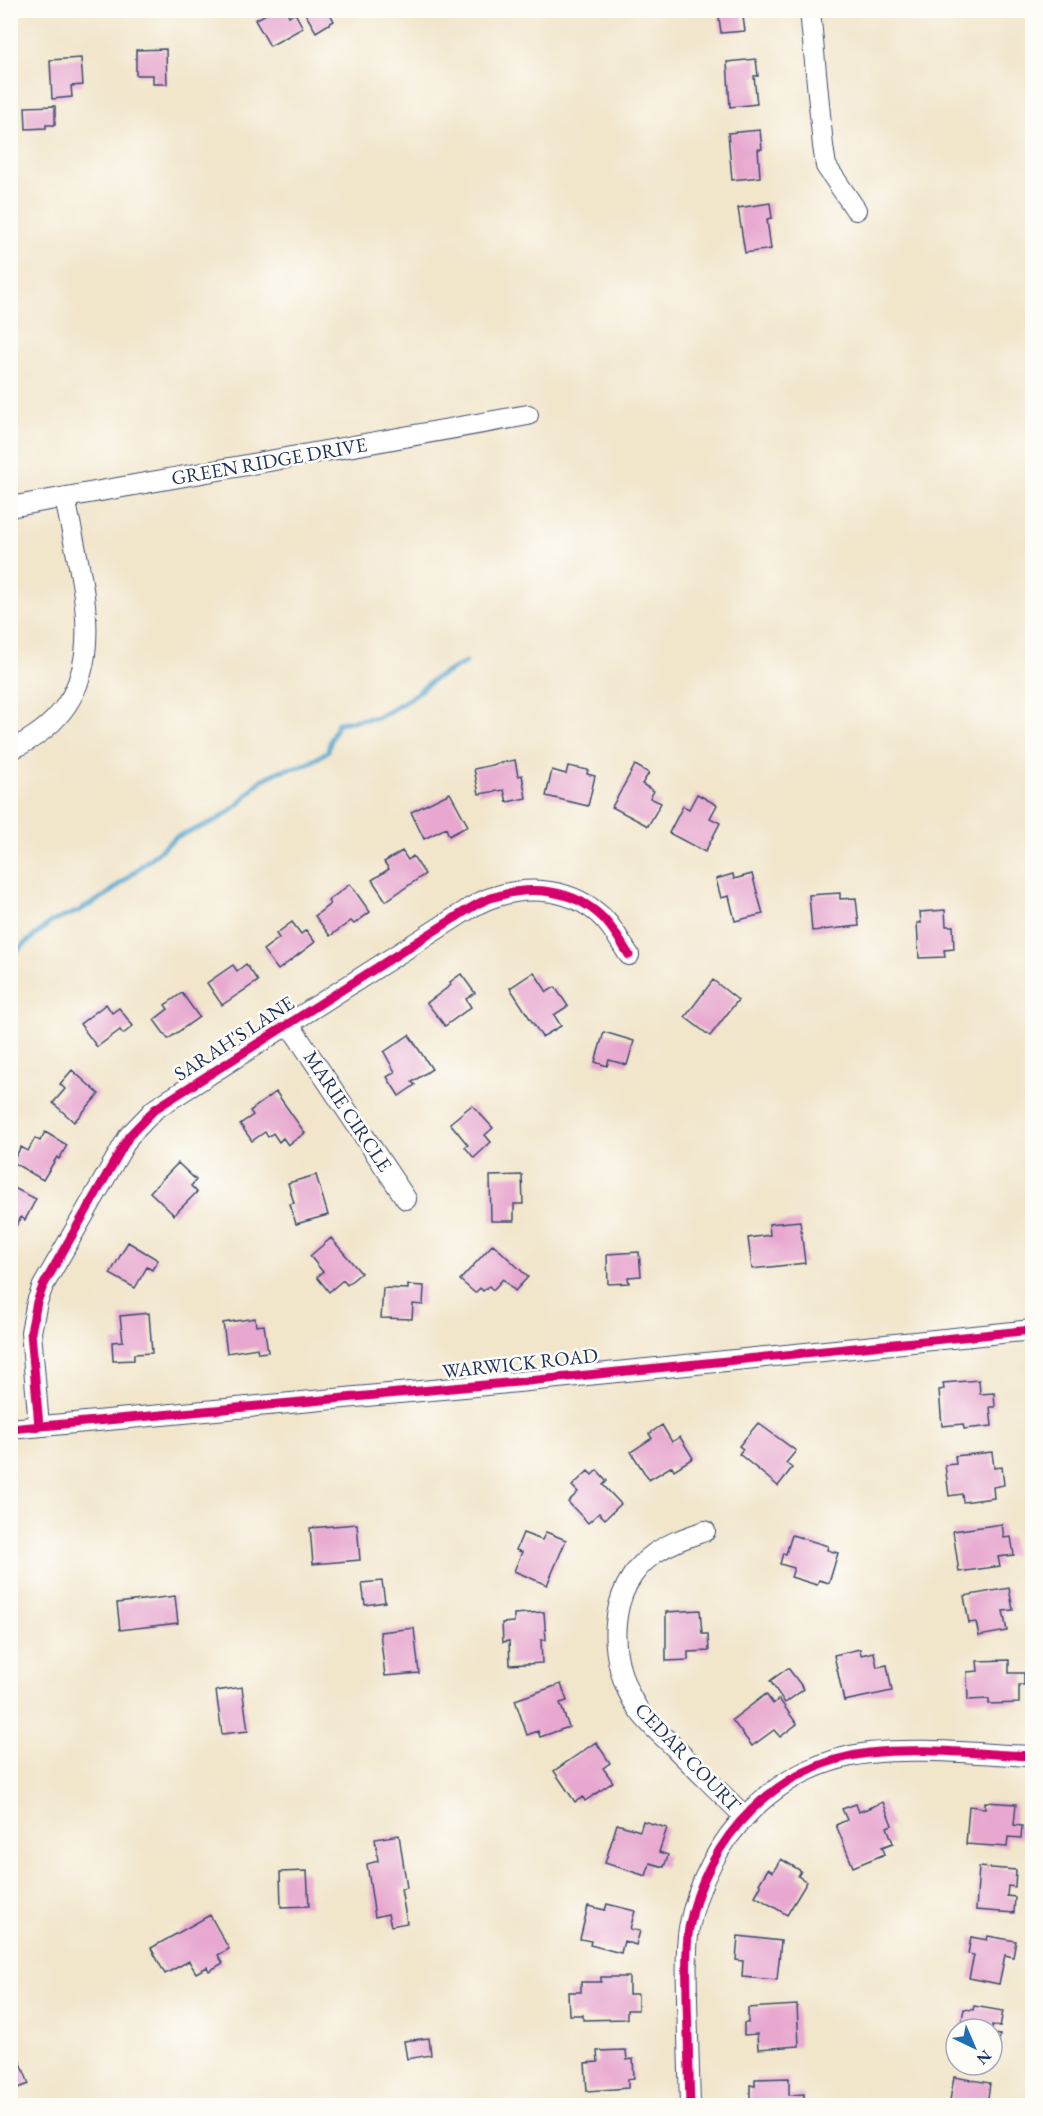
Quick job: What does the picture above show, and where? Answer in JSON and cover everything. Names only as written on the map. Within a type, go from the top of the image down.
[{"type":"street","points":[[810,10],[826,166],[856,210]]},
{"type":"street","name":"GREEN RIDGE DRIVE","points":[[10,507],[528,415]]},
{"type":"street","points":[[10,750],[35,736],[54,720],[69,702],[79,680],[86,653],[88,629],[65,498]]},
{"type":"street","name":"SARAH'S LANE","points":[[39,1426],[31,1332],[37,1302],[43,1286],[129,1136],[155,1109],[492,897],[516,891],[541,890],[558,893],[590,908],[603,918],[629,955]]},
{"type":"street","name":"MARIE CIRCLE","points":[[290,1024],[406,1199]]},
{"type":"street","name":"WARWICK ROAD","points":[[10,1429],[518,1382],[1032,1330]]},
{"type":"street","name":"CEDAR COURT","points":[[705,1531],[672,1543],[654,1554],[628,1582],[615,1622],[617,1656],[626,1688],[638,1710],[744,1816]]},
{"type":"street","points":[[690,2106],[687,1966],[689,1928],[709,1868],[728,1834],[744,1816],[781,1786],[811,1770],[843,1758],[867,1753],[899,1751],[1032,1756]]},
{"type":"building","points":[[273,10],[286,10],[289,16],[295,13],[303,28],[270,46],[255,20]]},
{"type":"building","points":[[303,10],[328,10],[334,21],[316,32]]},
{"type":"building","points":[[718,10],[742,10],[745,31],[721,33]]},
{"type":"building","points":[[166,49],[167,84],[153,84],[153,75],[136,75],[136,50]]},
{"type":"building","points":[[81,58],[83,85],[71,86],[72,97],[52,99],[50,60]]},
{"type":"building","points":[[756,59],[758,76],[754,76],[757,104],[730,107],[727,62]]},
{"type":"building","points":[[55,106],[55,125],[26,129],[25,107]]},
{"type":"building","points":[[760,130],[762,149],[758,149],[760,177],[732,180],[728,133]]},
{"type":"building","points":[[770,203],[772,218],[767,219],[771,249],[745,253],[738,208]]},
{"type":"building","points":[[515,760],[518,776],[522,775],[526,798],[507,802],[504,790],[479,794],[474,769]]},
{"type":"building","points":[[635,765],[649,773],[642,784],[654,791],[650,798],[661,803],[648,826],[612,807]]},
{"type":"building","points":[[568,766],[588,770],[587,774],[595,776],[588,806],[546,796],[552,770],[566,774]]},
{"type":"building","points":[[450,793],[468,826],[449,836],[446,828],[424,839],[411,812]]},
{"type":"building","points":[[697,794],[717,805],[710,818],[720,823],[705,852],[669,833],[683,806],[689,809]]},
{"type":"building","points":[[402,851],[408,860],[413,856],[425,874],[386,901],[372,880],[389,869],[384,862]]},
{"type":"building","points":[[733,874],[734,879],[752,874],[763,914],[735,921],[729,896],[721,898],[716,879]]},
{"type":"building","points":[[350,884],[370,912],[354,924],[351,921],[330,936],[315,916],[330,904],[328,901]]},
{"type":"building","points":[[840,893],[840,899],[856,898],[859,926],[812,931],[809,895]]},
{"type":"building","points":[[945,910],[946,926],[953,926],[954,949],[944,950],[945,957],[919,958],[917,923],[921,923],[920,912]]},
{"type":"building","points":[[292,922],[301,934],[306,930],[315,942],[278,970],[263,950],[279,938],[276,934]]},
{"type":"building","points":[[246,964],[258,981],[222,1005],[207,983],[233,965],[237,971]]},
{"type":"building","points":[[534,972],[547,992],[555,987],[568,1006],[554,1015],[561,1026],[542,1037],[510,988]]},
{"type":"building","points":[[461,974],[475,993],[466,999],[471,1007],[445,1026],[427,1003],[451,985],[450,982]]},
{"type":"building","points":[[713,980],[738,1000],[710,1036],[685,1017]]},
{"type":"building","points":[[182,993],[199,1017],[168,1039],[154,1020],[168,1009],[165,1005]]},
{"type":"building","points":[[106,1004],[112,1013],[119,1008],[133,1026],[123,1034],[120,1030],[97,1047],[80,1024]]},
{"type":"building","points":[[604,1032],[634,1041],[627,1065],[609,1060],[607,1066],[595,1062]]},
{"type":"building","points":[[409,1035],[432,1069],[412,1082],[415,1085],[399,1096],[387,1077],[395,1072],[384,1052]]},
{"type":"building","points":[[72,1070],[99,1094],[74,1122],[53,1103],[65,1089],[60,1084]]},
{"type":"building","points":[[276,1092],[305,1133],[288,1145],[283,1138],[279,1142],[273,1133],[268,1137],[265,1132],[252,1141],[240,1124],[253,1115],[250,1111]]},
{"type":"building","points":[[472,1105],[493,1128],[485,1135],[491,1142],[474,1158],[465,1147],[468,1145],[450,1123]]},
{"type":"building","points":[[45,1132],[67,1145],[43,1180],[12,1162],[21,1147],[28,1151],[35,1138],[40,1141]]},
{"type":"building","points":[[178,1163],[196,1180],[191,1186],[197,1192],[174,1215],[150,1192]]},
{"type":"building","points":[[316,1175],[328,1215],[296,1224],[290,1204],[294,1203],[288,1183]]},
{"type":"building","points":[[522,1175],[523,1204],[514,1204],[514,1221],[491,1221],[490,1176]]},
{"type":"building","points":[[10,1186],[36,1199],[25,1220],[21,1217],[10,1237]]},
{"type":"building","points":[[800,1221],[805,1263],[752,1269],[748,1238],[770,1235],[769,1224]]},
{"type":"building","points":[[331,1238],[361,1273],[347,1285],[343,1280],[329,1292],[317,1277],[323,1272],[310,1256]]},
{"type":"building","points":[[128,1242],[158,1260],[152,1270],[147,1267],[135,1288],[110,1274]]},
{"type":"building","points":[[493,1244],[528,1277],[515,1291],[503,1279],[493,1290],[489,1286],[483,1291],[480,1288],[475,1293],[460,1280]]},
{"type":"building","points":[[639,1252],[641,1276],[628,1277],[629,1283],[608,1284],[607,1254]]},
{"type":"building","points":[[408,1285],[424,1286],[423,1305],[413,1304],[412,1319],[381,1318],[383,1288],[408,1289]]},
{"type":"building","points":[[149,1313],[152,1353],[134,1354],[134,1360],[113,1361],[112,1342],[123,1341],[120,1316]]},
{"type":"building","points":[[255,1318],[256,1326],[264,1325],[268,1352],[258,1353],[257,1348],[227,1353],[223,1323]]},
{"type":"building","points":[[979,1380],[980,1394],[994,1393],[995,1407],[990,1407],[992,1426],[964,1429],[963,1424],[942,1426],[939,1390],[944,1389],[943,1383]]},
{"type":"building","points":[[758,1423],[796,1451],[786,1463],[792,1468],[778,1486],[739,1454],[743,1449],[739,1446]]},
{"type":"building","points":[[662,1425],[672,1442],[680,1437],[693,1458],[674,1470],[672,1466],[649,1480],[631,1452],[652,1438],[649,1434]]},
{"type":"building","points":[[992,1452],[994,1468],[1002,1467],[1004,1485],[993,1487],[994,1498],[963,1502],[962,1494],[949,1496],[945,1465],[956,1464],[955,1456]]},
{"type":"building","points":[[597,1470],[607,1481],[603,1485],[621,1504],[605,1519],[599,1513],[588,1523],[568,1502],[578,1492],[572,1486],[588,1471],[592,1475]]},
{"type":"building","points":[[357,1524],[360,1560],[313,1564],[310,1528]]},
{"type":"building","points":[[1002,1524],[1004,1538],[1011,1537],[1014,1555],[998,1557],[1000,1566],[959,1572],[953,1531]]},
{"type":"building","points":[[546,1532],[566,1540],[547,1585],[514,1571],[522,1552],[516,1550],[523,1533],[542,1540]]},
{"type":"building","points":[[792,1535],[828,1546],[827,1550],[838,1553],[829,1583],[819,1580],[817,1585],[791,1577],[794,1568],[780,1564]]},
{"type":"building","points":[[382,1581],[385,1602],[365,1605],[362,1583]]},
{"type":"building","points":[[1009,1588],[1013,1610],[1003,1611],[1007,1631],[979,1636],[976,1622],[969,1623],[964,1596]]},
{"type":"building","points":[[175,1596],[178,1623],[120,1630],[117,1603]]},
{"type":"building","points":[[700,1610],[702,1634],[708,1634],[709,1651],[688,1652],[688,1660],[666,1661],[666,1612]]},
{"type":"building","points":[[544,1612],[546,1640],[541,1640],[542,1663],[510,1665],[509,1641],[503,1642],[502,1623],[514,1622],[514,1614]]},
{"type":"building","points":[[414,1628],[419,1673],[385,1676],[380,1632]]},
{"type":"building","points":[[860,1649],[861,1655],[874,1652],[877,1667],[887,1665],[892,1691],[844,1701],[834,1655]]},
{"type":"building","points":[[1009,1660],[1009,1673],[1024,1673],[1024,1685],[1019,1685],[1019,1703],[989,1704],[989,1699],[968,1700],[967,1672],[978,1671],[977,1661]]},
{"type":"building","points":[[788,1668],[804,1689],[785,1703],[770,1681]]},
{"type":"building","points":[[561,1684],[567,1701],[560,1703],[569,1727],[540,1737],[538,1731],[527,1735],[515,1700]]},
{"type":"building","points":[[242,1687],[248,1731],[222,1734],[216,1691]]},
{"type":"building","points":[[766,1694],[773,1704],[779,1699],[797,1724],[780,1737],[774,1730],[752,1746],[732,1720]]},
{"type":"building","points":[[596,1742],[610,1763],[603,1768],[613,1782],[585,1801],[583,1797],[575,1802],[554,1771]]},
{"type":"building","points":[[883,1802],[892,1825],[887,1827],[893,1843],[882,1847],[885,1854],[853,1867],[836,1825],[847,1820],[842,1809],[856,1804],[859,1812]]},
{"type":"building","points":[[985,1802],[1016,1804],[1014,1825],[1022,1826],[1021,1838],[1008,1837],[1007,1847],[966,1844],[969,1806],[985,1808]]},
{"type":"building","points":[[643,1821],[667,1828],[659,1852],[668,1855],[664,1867],[650,1863],[646,1876],[605,1863],[617,1824],[640,1831]]},
{"type":"building","points":[[399,1835],[407,1888],[401,1889],[407,1923],[391,1926],[388,1914],[375,1917],[367,1864],[378,1861],[375,1839]]},
{"type":"building","points":[[781,1859],[801,1871],[798,1876],[807,1882],[787,1915],[755,1896],[768,1869],[773,1872]]},
{"type":"building","points":[[979,1867],[1016,1870],[1015,1887],[1008,1886],[1007,1896],[1015,1897],[1014,1913],[976,1910]]},
{"type":"building","points":[[307,1871],[309,1906],[281,1907],[280,1872]]},
{"type":"building","points":[[607,1904],[635,1911],[630,1929],[640,1931],[636,1945],[624,1941],[621,1953],[590,1945],[591,1941],[580,1939],[588,1906],[605,1910]]},
{"type":"building","points":[[210,1915],[229,1949],[218,1955],[223,1963],[209,1971],[207,1967],[196,1973],[189,1961],[165,1974],[151,1948]]},
{"type":"building","points":[[738,1936],[781,1941],[777,1980],[742,1977],[743,1961],[736,1960]]},
{"type":"building","points":[[988,1936],[1016,1941],[1013,1957],[1005,1955],[999,1984],[969,1978],[974,1955],[968,1954],[971,1937],[987,1940]]},
{"type":"building","points":[[601,1977],[629,1977],[629,1994],[638,1994],[638,2010],[627,2010],[627,2019],[583,2020],[583,2015],[569,2015],[568,1992],[581,1992],[581,1982],[601,1982]]},
{"type":"building","points":[[797,2005],[799,2046],[758,2049],[757,2034],[744,2035],[744,2023],[748,2023],[748,2008]]},
{"type":"building","points":[[974,2006],[1003,2011],[1002,2017],[962,2017],[964,2009],[973,2010]]},
{"type":"building","points":[[429,2038],[431,2055],[407,2059],[404,2041]]},
{"type":"building","points":[[626,2050],[627,2060],[633,2059],[634,2078],[628,2079],[628,2088],[587,2091],[585,2063],[598,2062],[597,2051]]},
{"type":"building","points":[[19,2058],[29,2084],[10,2091],[10,2061]]},
{"type":"building","points":[[954,2077],[990,2083],[987,2105],[949,2106]]},
{"type":"building","points":[[789,2078],[789,2095],[804,2094],[804,2106],[750,2106],[750,2085],[755,2086],[755,2079]]},
{"type":"waterway","points":[[10,956],[51,922],[79,911],[108,894],[176,837],[216,821],[238,805],[261,780],[280,771],[308,764],[328,751],[338,723],[379,717],[409,699],[434,679],[466,662]]},
{"type":"cycle path","points":[[39,1426],[31,1332],[37,1302],[43,1286],[129,1136],[155,1109],[488,899],[508,893],[537,891],[565,895],[578,900],[606,921],[629,955]]},
{"type":"cycle path","points":[[10,1429],[518,1382],[1032,1330]]},
{"type":"cycle path","points":[[690,2106],[686,1964],[689,1928],[698,1895],[711,1864],[729,1836],[750,1811],[776,1789],[804,1772],[835,1760],[869,1753],[929,1751],[1032,1756]]}]
